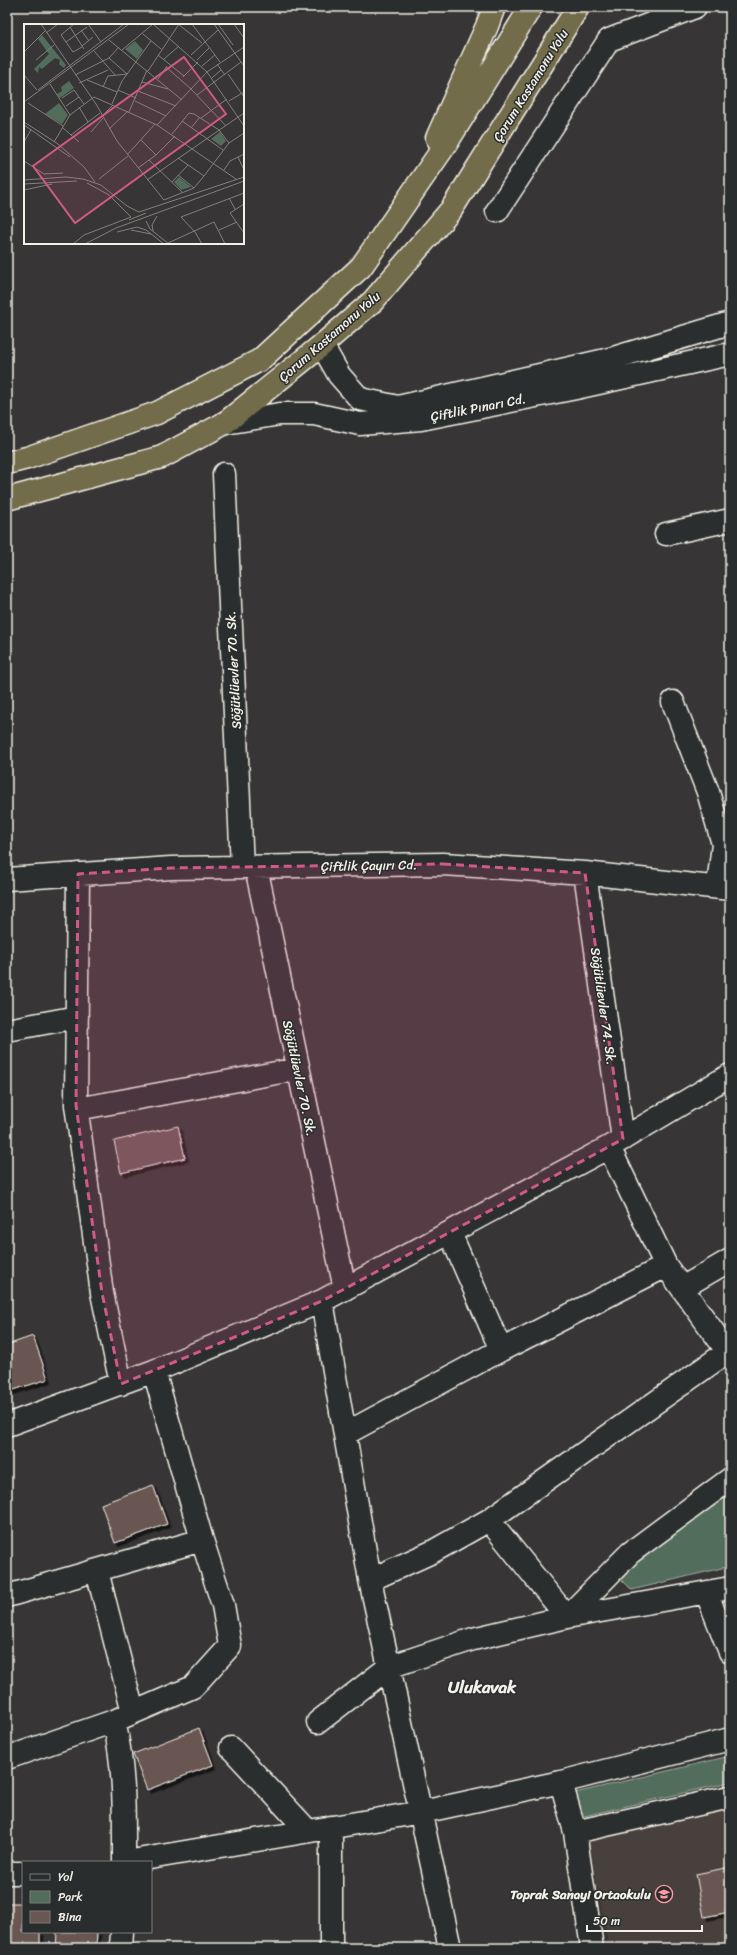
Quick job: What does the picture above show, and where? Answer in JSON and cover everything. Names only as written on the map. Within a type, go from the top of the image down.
[{"type":"highway","points":[[410,197],[487,26],[494,7]]},
{"type":"highway","name":"Çorum Kastamonu Yolu","points":[[7,463],[27,458],[157,413],[260,360],[361,267],[446,144],[531,7]]},
{"type":"highway","name":"Çorum Kastamonu Yolu","points":[[7,499],[162,457],[225,423],[322,345],[373,301],[452,210],[576,11]]},
{"type":"street","points":[[497,211],[609,40],[695,7]]},
{"type":"street","name":"Çiftlik Pınarı Cd.","points":[[322,345],[339,375],[360,399],[398,407],[610,359],[730,323]]},
{"type":"street","name":"Çiftlik Pınarı Cd.","points":[[225,423],[280,414],[314,414],[360,424],[421,418],[576,388],[730,354]]},
{"type":"street","name":"Söğütlüevler 70. Sk.","points":[[224,474],[249,867],[298,1069],[345,1289]]},
{"type":"street","points":[[666,534],[730,520]]},
{"type":"street","points":[[673,702],[708,792],[723,844],[724,888]]},
{"type":"street","name":"Çiftlik Çayırı Cd.","points":[[7,879],[170,868],[443,864],[585,873],[724,888]]},
{"type":"street","name":"Söğütlüevler 74. Sk.","points":[[585,873],[616,1143],[666,1266],[729,1353]]},
{"type":"street","points":[[78,874],[77,1109],[102,1293],[121,1384]]},
{"type":"street","points":[[7,1030],[77,1017]]},
{"type":"street","points":[[77,1109],[298,1069]]},
{"type":"street","points":[[7,1425],[121,1384],[322,1301],[616,1143],[730,1075]]},
{"type":"street","points":[[450,1233],[501,1350]]},
{"type":"street","points":[[682,1288],[730,1260]]},
{"type":"street","points":[[345,1434],[501,1350],[666,1266]]},
{"type":"street","points":[[322,1301],[370,1580],[422,1812],[450,1948]]},
{"type":"street","points":[[370,1580],[432,1552],[489,1520],[729,1353]]},
{"type":"street","points":[[7,1758],[123,1717],[193,1687],[230,1646],[223,1605],[202,1540],[154,1371]]},
{"type":"street","points":[[567,1617],[630,1553],[730,1478]]},
{"type":"street","points":[[489,1520],[567,1617]]},
{"type":"street","points":[[7,1596],[97,1571],[138,1557],[202,1540]]},
{"type":"street","points":[[97,1571],[123,1717],[121,1751],[124,1795],[125,1861]]},
{"type":"street","points":[[318,1722],[389,1666],[473,1639],[567,1617],[707,1594],[730,1588]]},
{"type":"street","points":[[707,1594],[730,1652]]},
{"type":"street","points":[[131,1861],[422,1812],[562,1782],[730,1739]]},
{"type":"street","points":[[230,1748],[308,1831]]},
{"type":"street","points":[[562,1782],[575,1832],[592,1948]]},
{"type":"street","points":[[575,1832],[730,1797]]},
{"type":"street","points":[[331,1827],[331,1948]]},
{"type":"street","points":[[7,1874],[22,1873]]},
{"type":"street","points":[[121,1948],[122,1933]]},
{"type":"highlighted area","points":[[443,864],[585,873],[623,1139],[322,1301],[121,1384],[102,1293],[76,1105],[78,874],[171,868]]},
{"type":"shaded area","name":"Toprak Sanayi Ortaokulu","points":[[730,1805],[730,1948],[609,1948],[588,1840]]},
{"type":"green space","points":[[730,1492],[730,1566],[632,1590],[618,1576]]},
{"type":"green space","points":[[730,1756],[730,1782],[580,1817],[575,1793]]},
{"type":"building","points":[[178,1126],[185,1158],[121,1173],[114,1141]]},
{"type":"building","points":[[33,1336],[48,1379],[7,1392],[7,1345]]},
{"type":"building","points":[[153,1485],[167,1524],[115,1543],[101,1504]]},
{"type":"building","points":[[199,1728],[213,1765],[147,1790],[133,1754]]},
{"type":"building","points":[[730,1867],[730,1912],[704,1917],[696,1874]]},
{"type":"building","points":[[7,1903],[22,1903],[22,1933],[40,1933],[40,1948],[7,1947]]},
{"type":"building","points":[[57,1933],[97,1933],[96,1948],[56,1948]]},
{"type":"place","name":"Toprak Sanayi Ortaokulu","points":[[664,1894]]},
{"type":"district","name":"Ulukavak","points":[[482,1687]]}]
